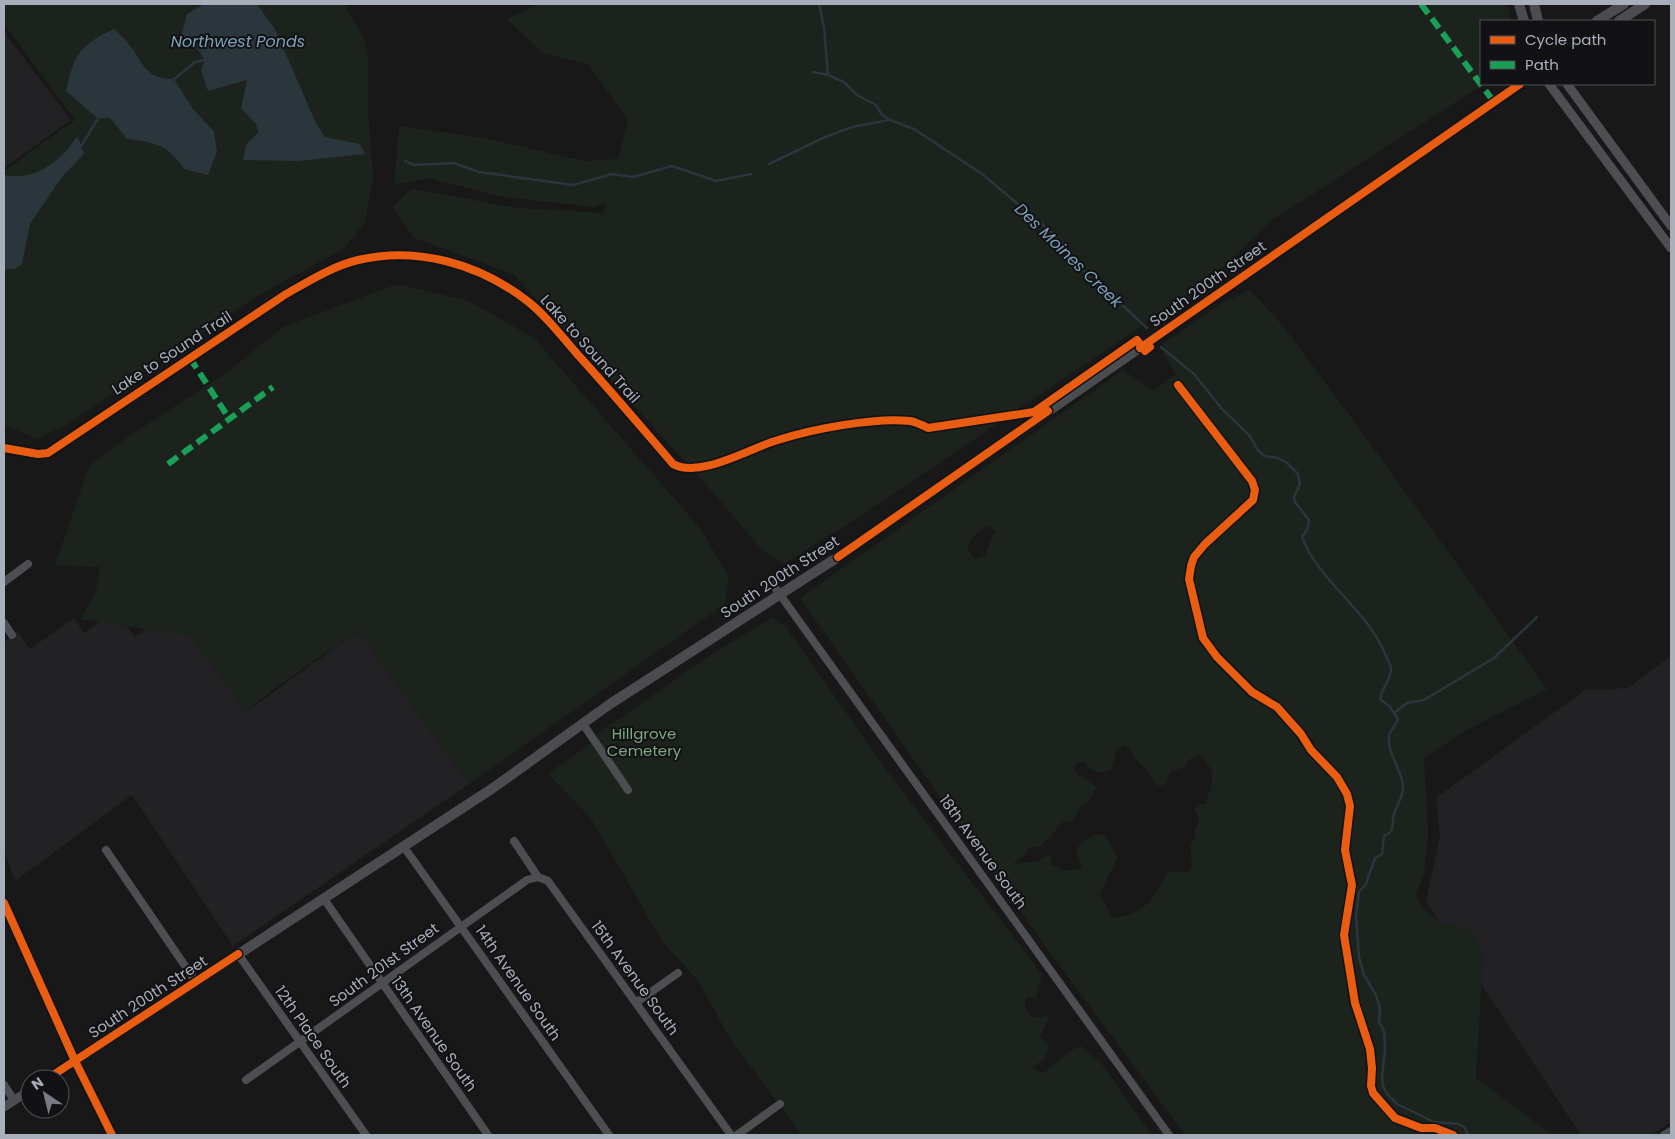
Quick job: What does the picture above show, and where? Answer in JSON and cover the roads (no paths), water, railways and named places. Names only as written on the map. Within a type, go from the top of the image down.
[{"type":"main road","points":[[1519,4],[1524,20]]},
{"type":"main road","points":[[1534,4],[1538,20]]},
{"type":"main road","points":[[1599,20],[1624,4]]},
{"type":"main road","points":[[1620,20],[1633,8],[1645,4]]},
{"type":"main road","name":"South 200th Street","points":[[74,1061],[404,847],[530,763],[663,669],[782,595],[1519,85]]},
{"type":"main road","points":[[4,903],[108,1134]]},
{"type":"street","points":[[1550,85],[1671,248]]},
{"type":"street","points":[[1568,85],[1671,226]]},
{"type":"street","points":[[4,582],[28,564]]},
{"type":"street","name":"18th Avenue South","points":[[773,586],[782,595],[1168,1135]]},
{"type":"street","points":[[4,623],[12,634]]},
{"type":"street","points":[[583,724],[628,790]]},
{"type":"street","name":"15th Avenue South","points":[[514,841],[538,877],[548,881],[731,1135]]},
{"type":"street","name":"14th Avenue South","points":[[404,847],[609,1135]]},
{"type":"street","points":[[106,850],[196,982]]},
{"type":"street","name":"South 201st Street","points":[[246,1080],[527,880],[538,877]]},
{"type":"street","name":"13th Avenue South","points":[[324,899],[488,1135]]},
{"type":"street","name":"12th Place South","points":[[238,954],[366,1135]]},
{"type":"street","points":[[637,1002],[678,973]]},
{"type":"street","name":"South 200th Street","points":[[62,1069],[74,1061]]},
{"type":"street","points":[[4,1085],[14,1100]]},
{"type":"street","points":[[4,1107],[20,1096]]},
{"type":"street","points":[[737,1135],[780,1104]]},
{"type":"street","points":[[1664,1135],[1671,1131]]},
{"type":"water","name":"Northwest Ponds","points":[[204,4],[257,4],[275,29],[316,123],[325,137],[360,144],[365,154],[298,161],[243,160],[246,145],[258,132],[256,124],[241,108],[247,80],[208,91],[201,70],[205,60],[195,46],[181,35],[187,14]]},
{"type":"water","name":"Northwest Ponds","points":[[114,29],[134,50],[150,73],[174,79],[193,109],[214,131],[217,151],[208,175],[184,169],[172,154],[160,146],[127,139],[110,118],[97,118],[66,91],[72,68],[80,52],[93,40]]},
{"type":"water","points":[[78,137],[84,154],[62,177],[30,224],[22,264],[15,269],[4,269],[4,175],[22,176],[46,168],[68,149]]},
{"type":"waterway","name":"Des Moines Creek","points":[[819,4],[824,27],[828,75]]},
{"type":"waterway","name":"Des Moines Creek","points":[[173,80],[195,62],[208,59]]},
{"type":"waterway","name":"Des Moines Creek","points":[[813,72],[828,75],[844,82],[857,95],[876,105],[882,115],[914,129],[982,174],[1049,230],[1066,247],[1091,280],[1107,291],[1147,328]]},
{"type":"waterway","name":"Des Moines Creek","points":[[81,146],[99,117]]},
{"type":"waterway","name":"Des Moines Creek","points":[[769,164],[823,138],[852,127],[889,120]]},
{"type":"waterway","name":"Des Moines Creek","points":[[405,161],[414,165],[454,163],[479,172],[573,185],[612,174],[633,177],[672,166],[716,181],[751,174]]},
{"type":"waterway","name":"Des Moines Creek","points":[[1161,347],[1194,374],[1222,409],[1250,436],[1257,449],[1264,456],[1278,458],[1287,463],[1298,474],[1300,484],[1294,497],[1295,502],[1309,520],[1308,528],[1302,537],[1305,545],[1319,567],[1373,631],[1391,666],[1390,675],[1380,699],[1390,707],[1398,719],[1389,736],[1389,742],[1402,779],[1403,789],[1394,814],[1392,829],[1384,836],[1382,854],[1375,858],[1366,884],[1359,892],[1356,916],[1359,957],[1364,975],[1376,995],[1380,1008],[1379,1022],[1384,1031],[1385,1049],[1382,1078],[1387,1094],[1397,1104],[1434,1122],[1459,1124],[1465,1128],[1468,1135]]},
{"type":"waterway","name":"Des Moines Creek","points":[[1394,713],[1407,703],[1424,700],[1494,658],[1537,617]]},
{"type":"park label","name":"Hillgrove Cemetery","points":[[644,742]]}]
